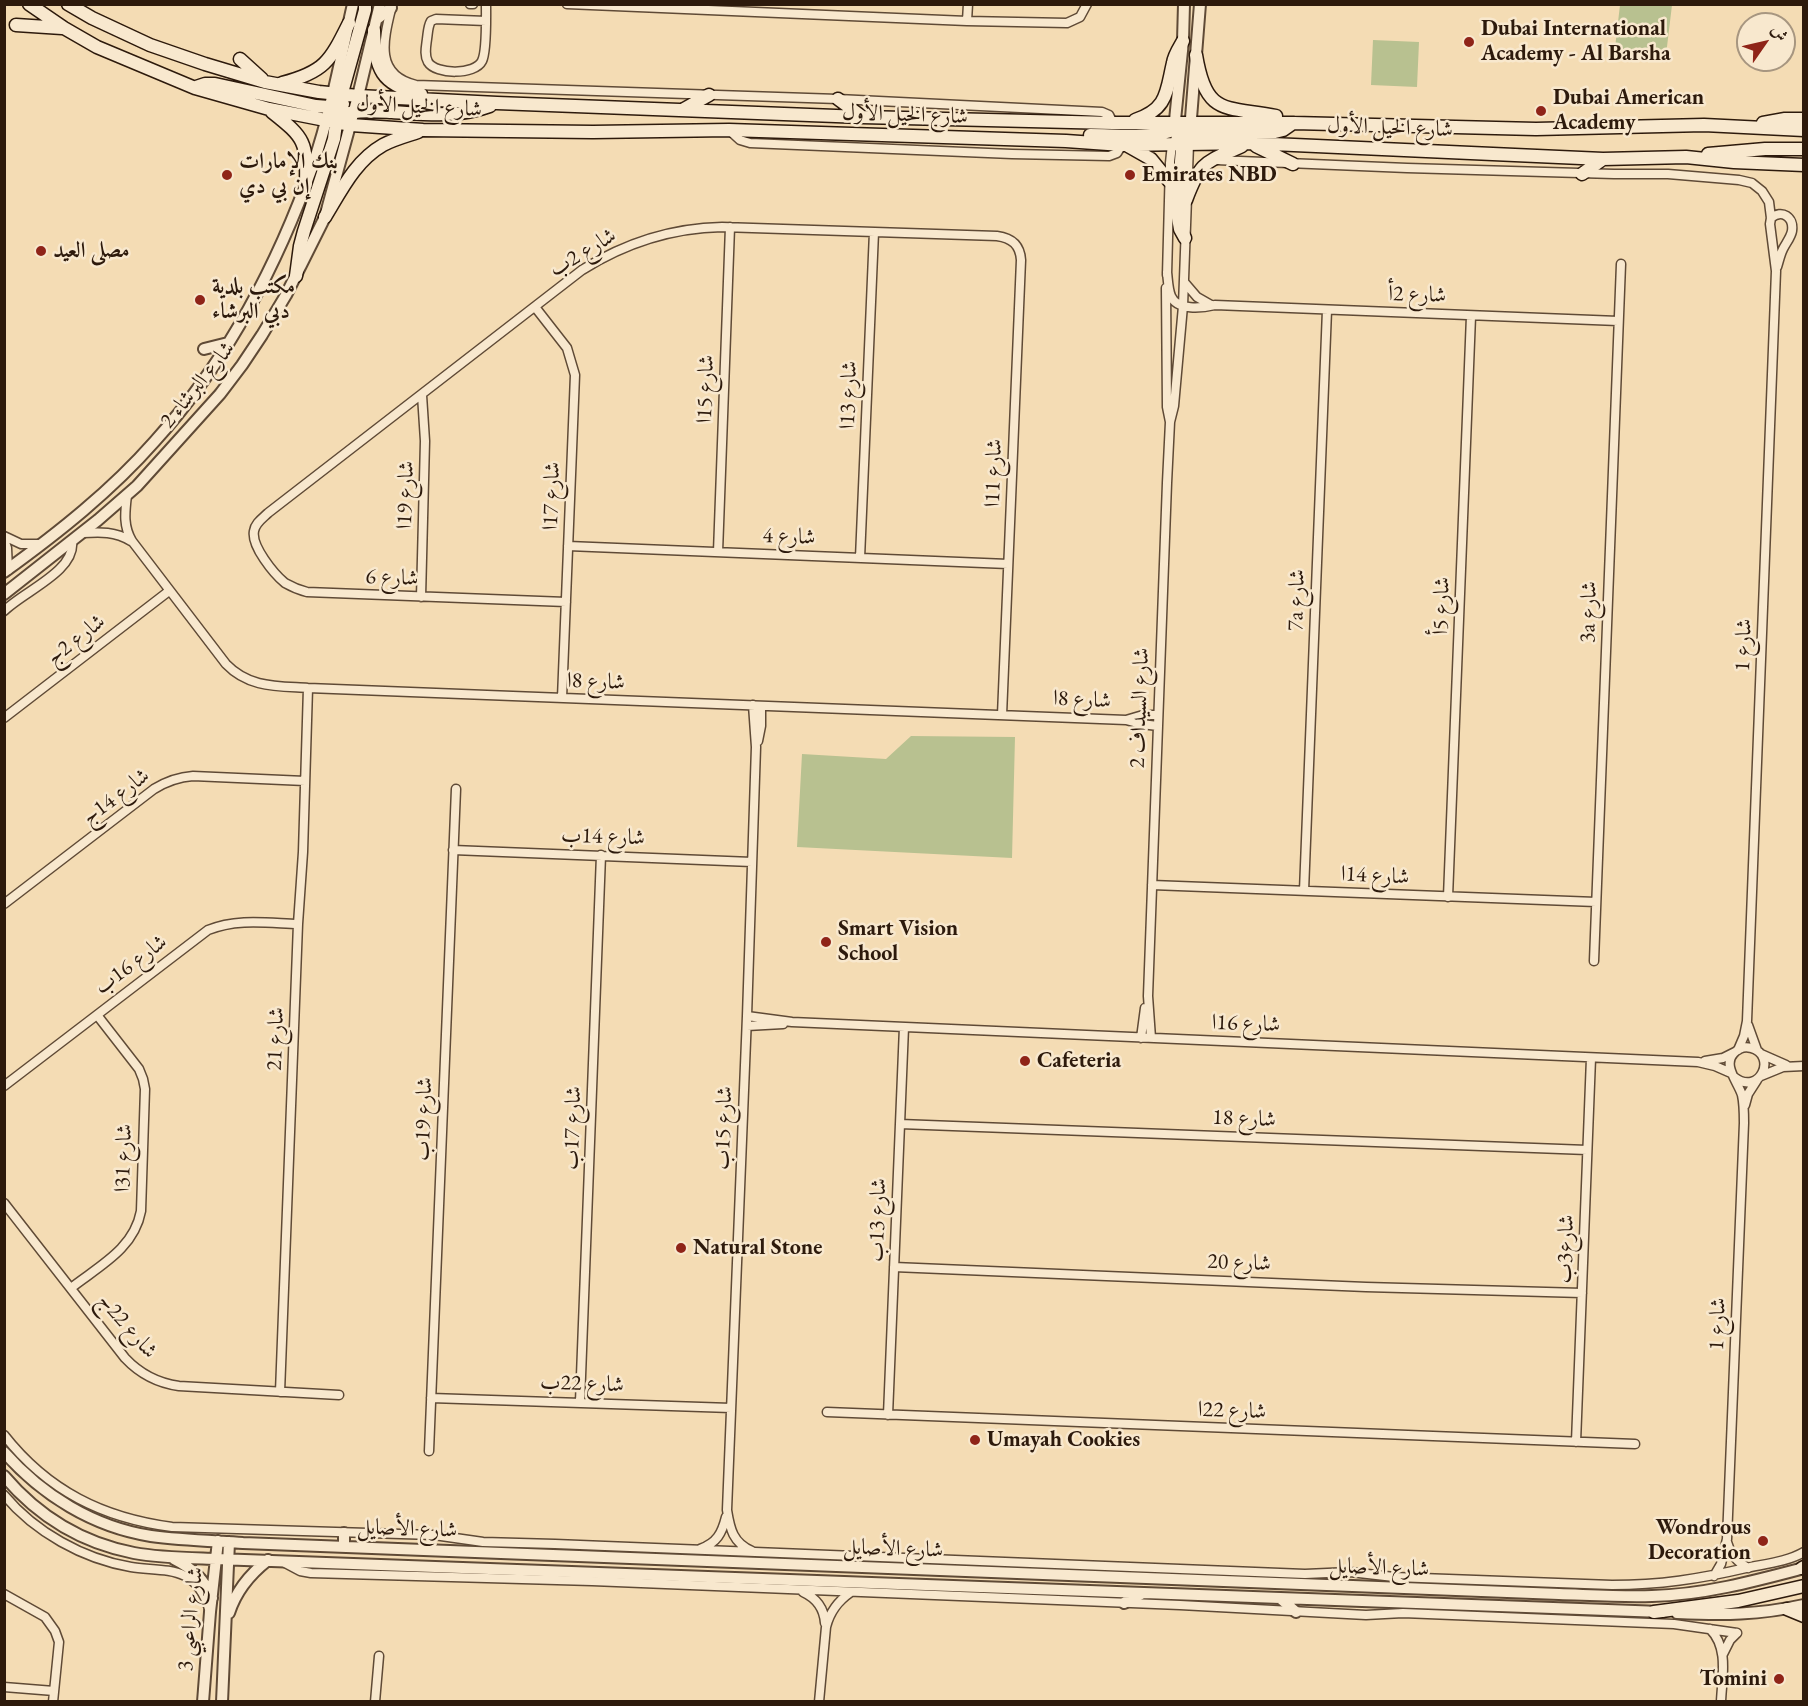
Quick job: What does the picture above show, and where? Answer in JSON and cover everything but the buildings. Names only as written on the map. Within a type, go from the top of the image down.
[{"type":"main road","name":"شارع الخيل الأول","points":[[29,4],[64,28],[107,52],[195,88],[269,109],[336,109],[358,96],[862,117],[1130,122],[1182,134],[1248,143],[1603,159],[1686,157],[1800,166]]},
{"type":"main road","name":"شارع الخيل الأول","points":[[68,4],[150,45],[205,64],[279,84],[336,109]]},
{"type":"main road","points":[[296,276],[300,246],[334,140],[336,109],[365,4]]},
{"type":"main road","points":[[279,84],[300,79],[320,69],[328,61],[349,23]]},
{"type":"main road","points":[[16,25],[64,28]]},
{"type":"main road","points":[[375,25],[376,58],[383,74],[390,81],[408,91],[454,101]]},
{"type":"main road","points":[[1130,122],[1150,113],[1164,98],[1169,87],[1174,57],[1183,41]]},
{"type":"main road","points":[[1196,55],[1203,86],[1220,105],[1233,110],[1278,117],[1294,123]]},
{"type":"main road","points":[[240,59],[265,82]]},
{"type":"main road","points":[[195,88],[205,84],[215,84],[316,106],[355,111],[445,114],[471,111],[497,103]]},
{"type":"main road","points":[[683,110],[709,95]]},
{"type":"main road","points":[[838,99],[862,117]]},
{"type":"main road","points":[[269,109],[291,127],[301,139],[307,156],[306,184]]},
{"type":"main road","points":[[336,109],[351,125]]},
{"type":"main road","points":[[1746,127],[1772,121],[1803,119]]},
{"type":"main road","name":"شارع الخيل الأول","points":[[351,125],[423,130],[593,132],[729,130],[1066,141],[1123,145],[1182,134],[1294,123],[1536,129],[1659,125],[1803,130]]},
{"type":"main road","points":[[325,217],[350,176],[368,156],[389,142],[423,130]]},
{"type":"main road","points":[[1066,141],[1081,135],[1182,134],[1177,212],[1180,229],[1185,238]]},
{"type":"main road","points":[[1186,200],[1198,171],[1208,161],[1248,143],[1293,164]]},
{"type":"main road","points":[[1123,145],[1151,159],[1169,181]]},
{"type":"main road","points":[[1686,157],[1739,151],[1803,149]]},
{"type":"main road","points":[[1582,174],[1603,159]]},
{"type":"main road","points":[[1654,1612],[1738,1601],[1803,1586]]},
{"type":"main road","points":[[1787,1609],[1803,1616]]},
{"type":"street","name":"شارع البرشاء 2","points":[[6,571],[103,494],[154,442],[202,383],[228,343],[266,274],[336,109],[353,4]]},
{"type":"street","points":[[486,4],[486,21],[484,55],[482,62],[477,67],[466,71],[439,70],[430,65],[426,51],[431,21],[436,19],[486,21]]},
{"type":"street","points":[[567,4],[967,21],[1067,22],[1080,17],[1088,4]]},
{"type":"street","points":[[967,21],[968,4]]},
{"type":"street","points":[[1182,134],[1184,4]]},
{"type":"street","points":[[1182,134],[1196,55],[1200,4]]},
{"type":"street","name":"شارع البرشاء 2","points":[[4,594],[127,495],[189,430],[242,365],[296,276],[325,217],[355,111],[375,25],[388,6]]},
{"type":"street","points":[[388,6],[384,42],[385,59],[393,74],[410,84],[838,99],[1102,112],[1109,115],[1113,123]]},
{"type":"street","points":[[729,130],[740,140],[750,143],[1012,154],[1109,156],[1117,153],[1123,145]]},
{"type":"street","name":"شارع السيداف 2","points":[[1170,422],[1166,401],[1165,310],[1169,181],[1182,134]]},
{"type":"street","name":"شارع السيداف 2","points":[[1151,1038],[1148,996],[1170,422],[1174,406],[1184,282],[1186,200],[1182,134]]},
{"type":"street","points":[[1213,159],[1582,174],[1676,174],[1746,181],[1758,186],[1766,196],[1771,218]]},
{"type":"street","name":"شارع 1","points":[[1736,1051],[1744,1036],[1748,1021],[1776,271],[1770,224],[1771,218],[1784,214],[1791,219],[1791,235],[1783,249],[1776,271]]},
{"type":"street","name":"شارع 2ب","points":[[255,526],[268,513],[582,270],[625,247],[671,232],[730,227],[1009,238]]},
{"type":"street","name":"شارع 15ا","points":[[718,552],[730,227]]},
{"type":"street","name":"شارع 13ا","points":[[860,558],[874,232]]},
{"type":"street","name":"شارع 11ا","points":[[1002,715],[1021,260],[1017,245],[1009,238]]},
{"type":"street","name":"3a شارع","points":[[1594,961],[1621,264]]},
{"type":"street","points":[[1167,272],[1172,297],[1183,306]]},
{"type":"street","name":"شارع 2أ","points":[[1184,282],[1197,297],[1215,305]]},
{"type":"street","name":"شارع 2أ","points":[[1183,306],[1202,308],[1215,305],[1618,321]]},
{"type":"street","name":"شارع 17ا","points":[[535,307],[567,348],[575,375],[562,698]]},
{"type":"street","name":"7a شارع","points":[[1304,891],[1327,310]]},
{"type":"street","name":"شارع 5أ","points":[[1448,897],[1471,316]]},
{"type":"street","points":[[204,349],[228,343]]},
{"type":"street","name":"شارع 19ا","points":[[421,597],[425,441],[422,395]]},
{"type":"street","name":"شارع 8ا","points":[[127,495],[124,521],[132,541],[220,658],[237,675],[258,684],[308,688],[1126,720],[1158,726]]},
{"type":"street","name":"شارع 6","points":[[255,526],[253,535],[257,548],[277,575],[287,584],[300,590],[313,593],[566,602]]},
{"type":"street","points":[[82,533],[113,533],[132,541]]},
{"type":"street","points":[[4,538],[21,544],[43,543]]},
{"type":"street","points":[[4,538],[8,553],[6,571]]},
{"type":"street","points":[[4,611],[63,567],[72,552],[72,541]]},
{"type":"street","name":"شارع 4","points":[[568,546],[1008,564]]},
{"type":"street","name":"شارع 2ج","points":[[4,718],[169,591]]},
{"type":"street","name":"شارع 21","points":[[280,1392],[308,688]]},
{"type":"street","name":"شارع 15ب","points":[[695,1550],[710,1545],[718,1538],[723,1529],[727,1510],[757,706]]},
{"type":"street","name":"شارع 8ا","points":[[1126,720],[1143,715],[1158,715]]},
{"type":"street","name":"شارع 14ج","points":[[4,904],[154,789],[173,779],[194,776],[305,781]]},
{"type":"street","name":"شارع 19ب","points":[[429,1451],[456,789]]},
{"type":"street","name":"شارع 14ب","points":[[453,850],[752,862]]},
{"type":"street","name":"شارع 17ب","points":[[580,1402],[602,855]]},
{"type":"street","name":"شارع 14ا","points":[[1152,885],[1596,902]]},
{"type":"street","name":"شارع 16ب","points":[[4,1086],[208,930],[222,924],[237,922],[298,924]]},
{"type":"street","name":"شارع السيداف 2","points":[[1141,1038],[1148,996]]},
{"type":"street","name":"شارع 31ا","points":[[71,1288],[128,1242],[137,1228],[141,1211],[145,1084],[139,1069],[97,1015]]},
{"type":"street","name":"شارع 16ا","points":[[747,1021],[1698,1062],[1717,1060],[1736,1051]]},
{"type":"street","name":"شارع 1","points":[[1748,1021],[1759,1052]]},
{"type":"street","name":"شارع 13ب","points":[[888,1415],[904,1027]]},
{"type":"street","points":[[1790,1066],[1747,1047],[1736,1051],[1730,1062],[1733,1075],[1743,1082],[1752,1082],[1778,1068],[1803,1066]]},
{"type":"street","points":[[1759,1052],[1765,1065],[1759,1078]]},
{"type":"street","name":"شارع3ب","points":[[1576,1442],[1591,1058]]},
{"type":"street","name":"شارع 16ا","points":[[1698,1062],[1715,1066],[1733,1075]]},
{"type":"street","name":"شارع 1","points":[[1733,1075],[1741,1093],[1744,1111]]},
{"type":"street","name":"شارع 1","points":[[1714,1576],[1722,1564],[1727,1539],[1744,1111],[1748,1094],[1759,1078]]},
{"type":"street","name":"شارع 18","points":[[900,1124],[1587,1150]]},
{"type":"street","name":"شارع 22ج","points":[[4,1203],[125,1358],[138,1370],[153,1379],[179,1386],[339,1395]]},
{"type":"street","name":"شارع 20","points":[[894,1267],[1366,1287],[1582,1293]]},
{"type":"street","name":"شارع 22ب","points":[[431,1398],[731,1408]]},
{"type":"street","name":"شارع 22ا","points":[[827,1412],[1635,1444]]},
{"type":"street","points":[[4,1435],[64,1497],[135,1521],[243,1530],[440,1535],[554,1549],[695,1550],[1305,1574],[1350,1572],[1394,1577],[1612,1590],[1714,1576],[1803,1552]]},
{"type":"street","name":"شارع الأصايل","points":[[4,1452],[32,1480],[64,1497],[104,1523],[135,1533],[224,1542],[344,1547],[554,1549],[792,1564],[1612,1590],[1653,1596],[1693,1592],[1803,1568]]},
{"type":"street","name":"شارع الأصايل","points":[[4,1476],[35,1507],[81,1536],[133,1553],[169,1556],[592,1577],[1145,1592],[1727,1615],[1754,1614],[1803,1605]]},
{"type":"street","points":[[4,1495],[32,1522],[71,1546],[97,1558],[124,1566],[172,1572],[187,1577],[203,1593],[210,1612]]},
{"type":"street","name":"شارع 15ب","points":[[727,1510],[730,1530],[736,1540],[744,1547],[759,1553]]},
{"type":"street","points":[[344,1533],[344,1547]]},
{"type":"street","points":[[1727,1539],[1732,1554],[1748,1568]]},
{"type":"street","name":"شارع الراعبي 3","points":[[222,1701],[226,1628],[224,1542]]},
{"type":"street","points":[[759,1553],[792,1564]]},
{"type":"street","points":[[169,1556],[185,1564],[199,1576],[212,1598]]},
{"type":"street","name":"شارع الراعبي 3","points":[[203,1701],[210,1612],[223,1559]]},
{"type":"street","points":[[226,1628],[231,1606],[241,1587],[268,1560]]},
{"type":"street","points":[[592,1577],[797,1590],[1366,1615],[1403,1613],[1674,1623],[1737,1633],[1727,1645],[1723,1655]]},
{"type":"street","points":[[797,1590],[816,1600],[823,1612],[826,1627]]},
{"type":"street","points":[[819,1701],[826,1627],[832,1610],[852,1592]]},
{"type":"street","points":[[1124,1603],[1145,1592]]},
{"type":"street","points":[[4,1594],[45,1617],[59,1641],[53,1701]]},
{"type":"street","points":[[1281,1599],[1296,1612]]},
{"type":"street","points":[[1710,1629],[1718,1638],[1723,1655],[1721,1701]]},
{"type":"street","points":[[375,1701],[379,1656]]},
{"type":"street","points":[[4,1687],[54,1691]]},
{"type":"green space","points":[[1620,5],[1672,5],[1666,55],[1615,48]]},
{"type":"green space","points":[[1373,40],[1419,42],[1417,87],[1371,85]]},
{"type":"green space","points":[[911,736],[1015,737],[1012,858],[797,847],[802,754],[886,759]]},
{"type":"place","name":"Dubai International Academy - Al Barsha","points":[[1469,42]]},
{"type":"place","name":"Dubai American Academy","points":[[1541,111]]},
{"type":"place","name":"بنك الإمارات إن بي دي","points":[[227,175]]},
{"type":"place","name":"Emirates NBD","points":[[1130,175]]},
{"type":"place","name":"مصلى العيد","points":[[41,251]]},
{"type":"place","name":"مكتب بلدية دبي البرشاء","points":[[200,300]]},
{"type":"place","name":"Smart Vision School","points":[[826,942]]},
{"type":"place","name":"Cafeteria","points":[[1025,1061]]},
{"type":"place","name":"Natural Stone","points":[[681,1248]]},
{"type":"place","name":"Umayah Cookies","points":[[975,1440]]},
{"type":"place","name":"Wondrous Decoration","points":[[1763,1541]]},
{"type":"place","name":"Tomini","points":[[1779,1679]]}]
